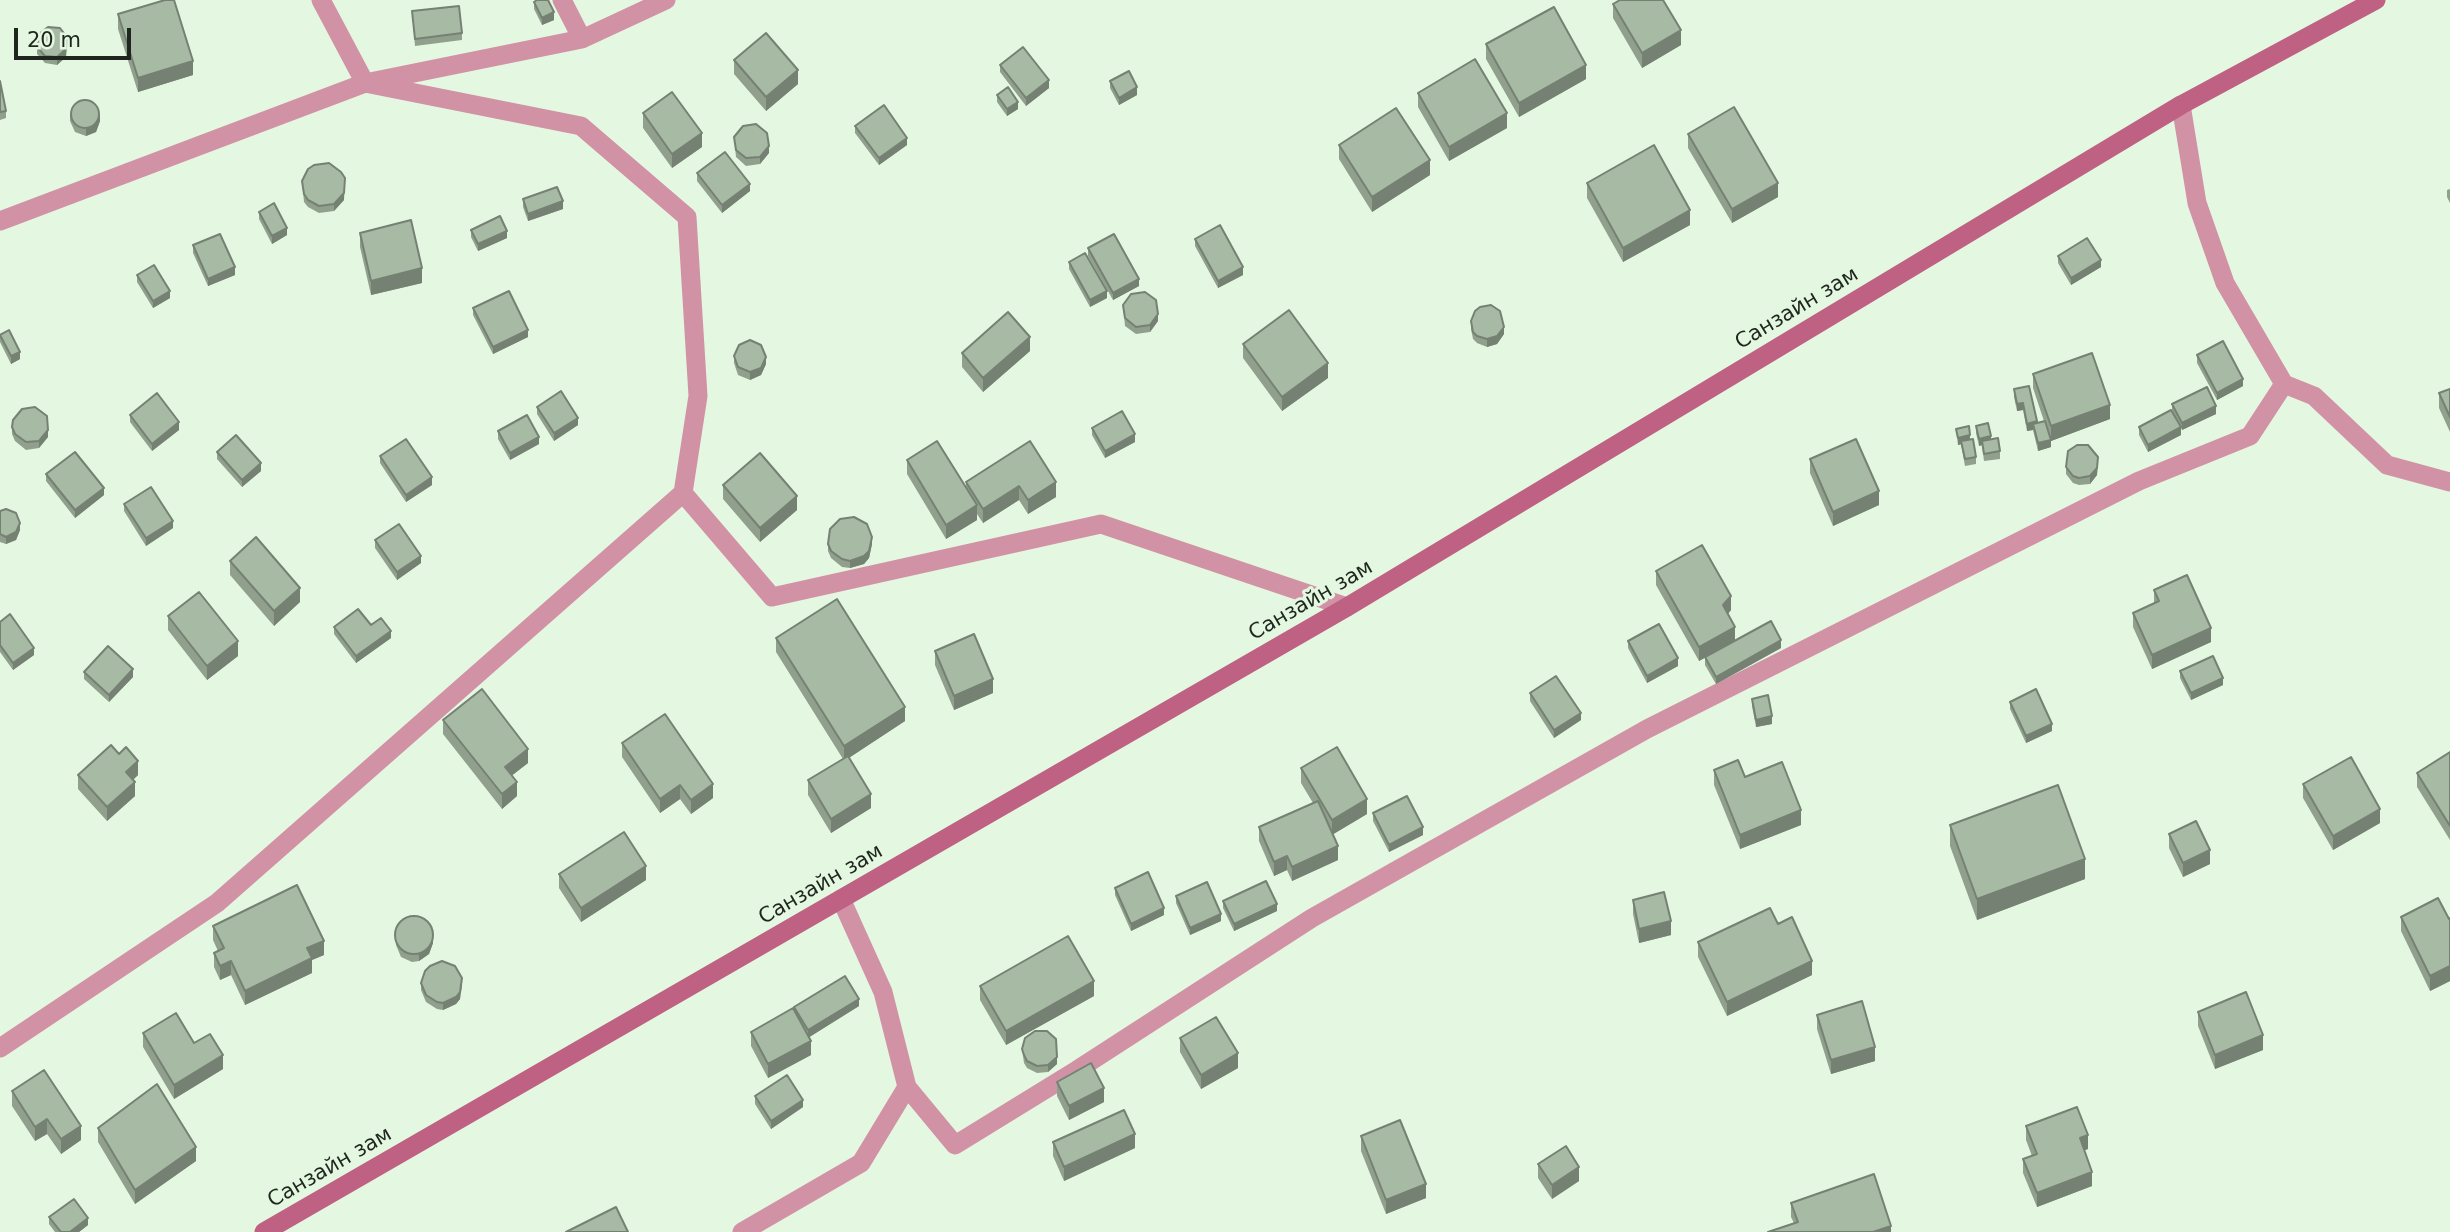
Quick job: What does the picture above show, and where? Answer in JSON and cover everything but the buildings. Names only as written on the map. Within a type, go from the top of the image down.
[{"type":"main road","name":"Санзайн зам","points":[[264,1232],[1348,607],[2181,105],[2376,0]]},
{"type":"street","points":[[321,0],[365,83]]},
{"type":"street","points":[[562,0],[582,39]]},
{"type":"street","points":[[0,221],[365,83],[582,39],[666,0]]},
{"type":"street","points":[[0,1048],[217,903],[683,493],[698,396],[687,217],[581,126],[365,83]]},
{"type":"street","points":[[2181,105],[2197,203],[2225,283],[2284,384],[2314,396],[2387,465],[2450,482]]},
{"type":"street","points":[[841,899],[883,992],[907,1087],[955,1145],[1077,1070],[1312,918],[1647,729],[2139,481],[2250,436],[2284,384]]},
{"type":"street","points":[[683,493],[772,597],[1101,524],[1348,607]]},
{"type":"street","points":[[742,1232],[861,1163],[907,1087]]}]
